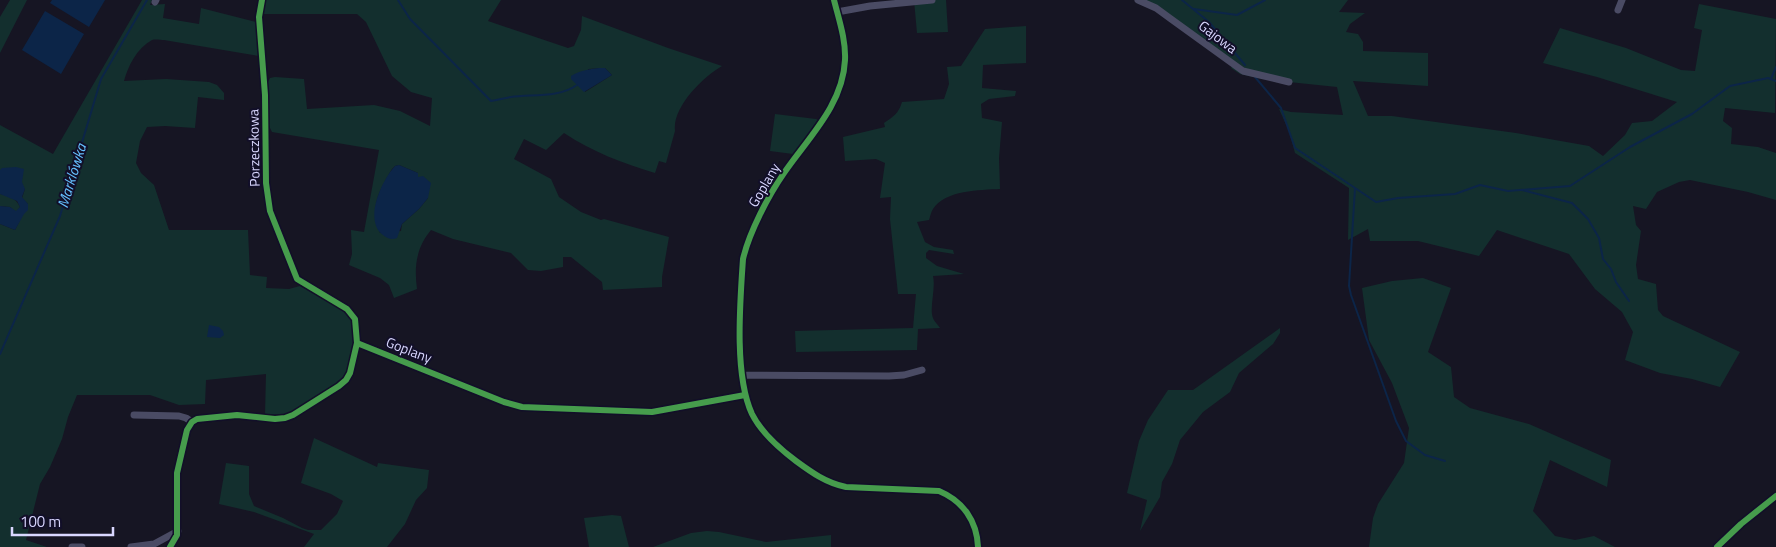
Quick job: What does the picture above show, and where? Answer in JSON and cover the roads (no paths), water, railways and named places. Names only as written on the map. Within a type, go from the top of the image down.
[{"type":"street","name":"Porzeczkowa","points":[[134,415],[179,416],[192,422],[197,419],[215,416],[275,419],[293,415],[346,380],[352,365],[357,343],[354,315],[298,279],[270,210],[266,183],[265,95],[259,17],[262,0]]},
{"type":"street","name":"Goplany","points":[[834,0],[844,38],[845,59],[841,88],[824,117],[775,186],[745,250],[742,268],[740,312],[745,395],[753,415],[763,429],[777,445],[807,469],[835,485],[939,491],[950,496],[960,503],[970,518],[975,528],[978,547]]},
{"type":"street","points":[[837,12],[870,6],[932,0]]},
{"type":"street","name":"Gajowa","points":[[1138,0],[1156,8],[1243,71],[1289,82]]},
{"type":"street","points":[[1618,10],[1622,0]]},
{"type":"street","name":"Goplany","points":[[357,343],[504,402],[527,407],[640,413],[745,395]]},
{"type":"street","points":[[743,375],[889,376],[904,375],[922,370]]},
{"type":"street","points":[[170,547],[176,540],[178,530],[177,473],[187,430],[192,422]]},
{"type":"street","points":[[1717,547],[1741,524],[1776,496]]},
{"type":"street","points":[[132,547],[154,544],[178,530]]},
{"type":"street","points":[[72,547],[82,547]]},
{"type":"water","points":[[52,0],[105,0],[89,27],[50,3]]},
{"type":"water","points":[[45,11],[84,34],[61,74],[22,50]]},
{"type":"water","points":[[605,68],[612,75],[584,92],[571,79],[571,76],[577,73]]},
{"type":"water","points":[[399,165],[418,173],[418,177],[423,176],[431,183],[428,198],[402,224],[397,238],[392,239],[383,235],[377,228],[375,210],[380,190],[390,172],[395,166]]},
{"type":"water","points":[[16,167],[24,169],[22,182],[25,189],[22,197],[28,204],[28,210],[15,230],[0,224],[0,206],[10,207],[16,211],[20,207],[17,201],[0,194],[0,170],[2,168]]},
{"type":"water","points":[[209,325],[219,327],[224,335],[220,338],[207,337]]},
{"type":"waterway","name":"Marklówka","points":[[0,354],[60,216],[101,79],[147,0]]},
{"type":"waterway","points":[[398,0],[410,19],[491,101],[511,97],[553,94],[577,85]]},
{"type":"waterway","points":[[1182,0],[1209,22],[1245,65]]},
{"type":"waterway","points":[[1194,9],[1237,15],[1265,0]]},
{"type":"waterway","points":[[1771,79],[1776,67]]},
{"type":"waterway","points":[[1255,77],[1281,108],[1295,148],[1376,202],[1398,198],[1455,194],[1480,185],[1508,191],[1570,186],[1630,147],[1692,114],[1730,86],[1768,78],[1776,81]]},
{"type":"waterway","points":[[1355,188],[1349,286],[1351,295],[1396,421],[1406,441],[1425,455],[1445,461]]},
{"type":"waterway","points":[[1522,190],[1572,203],[1588,219],[1599,238],[1603,259],[1611,269],[1616,282],[1629,301]]}]
